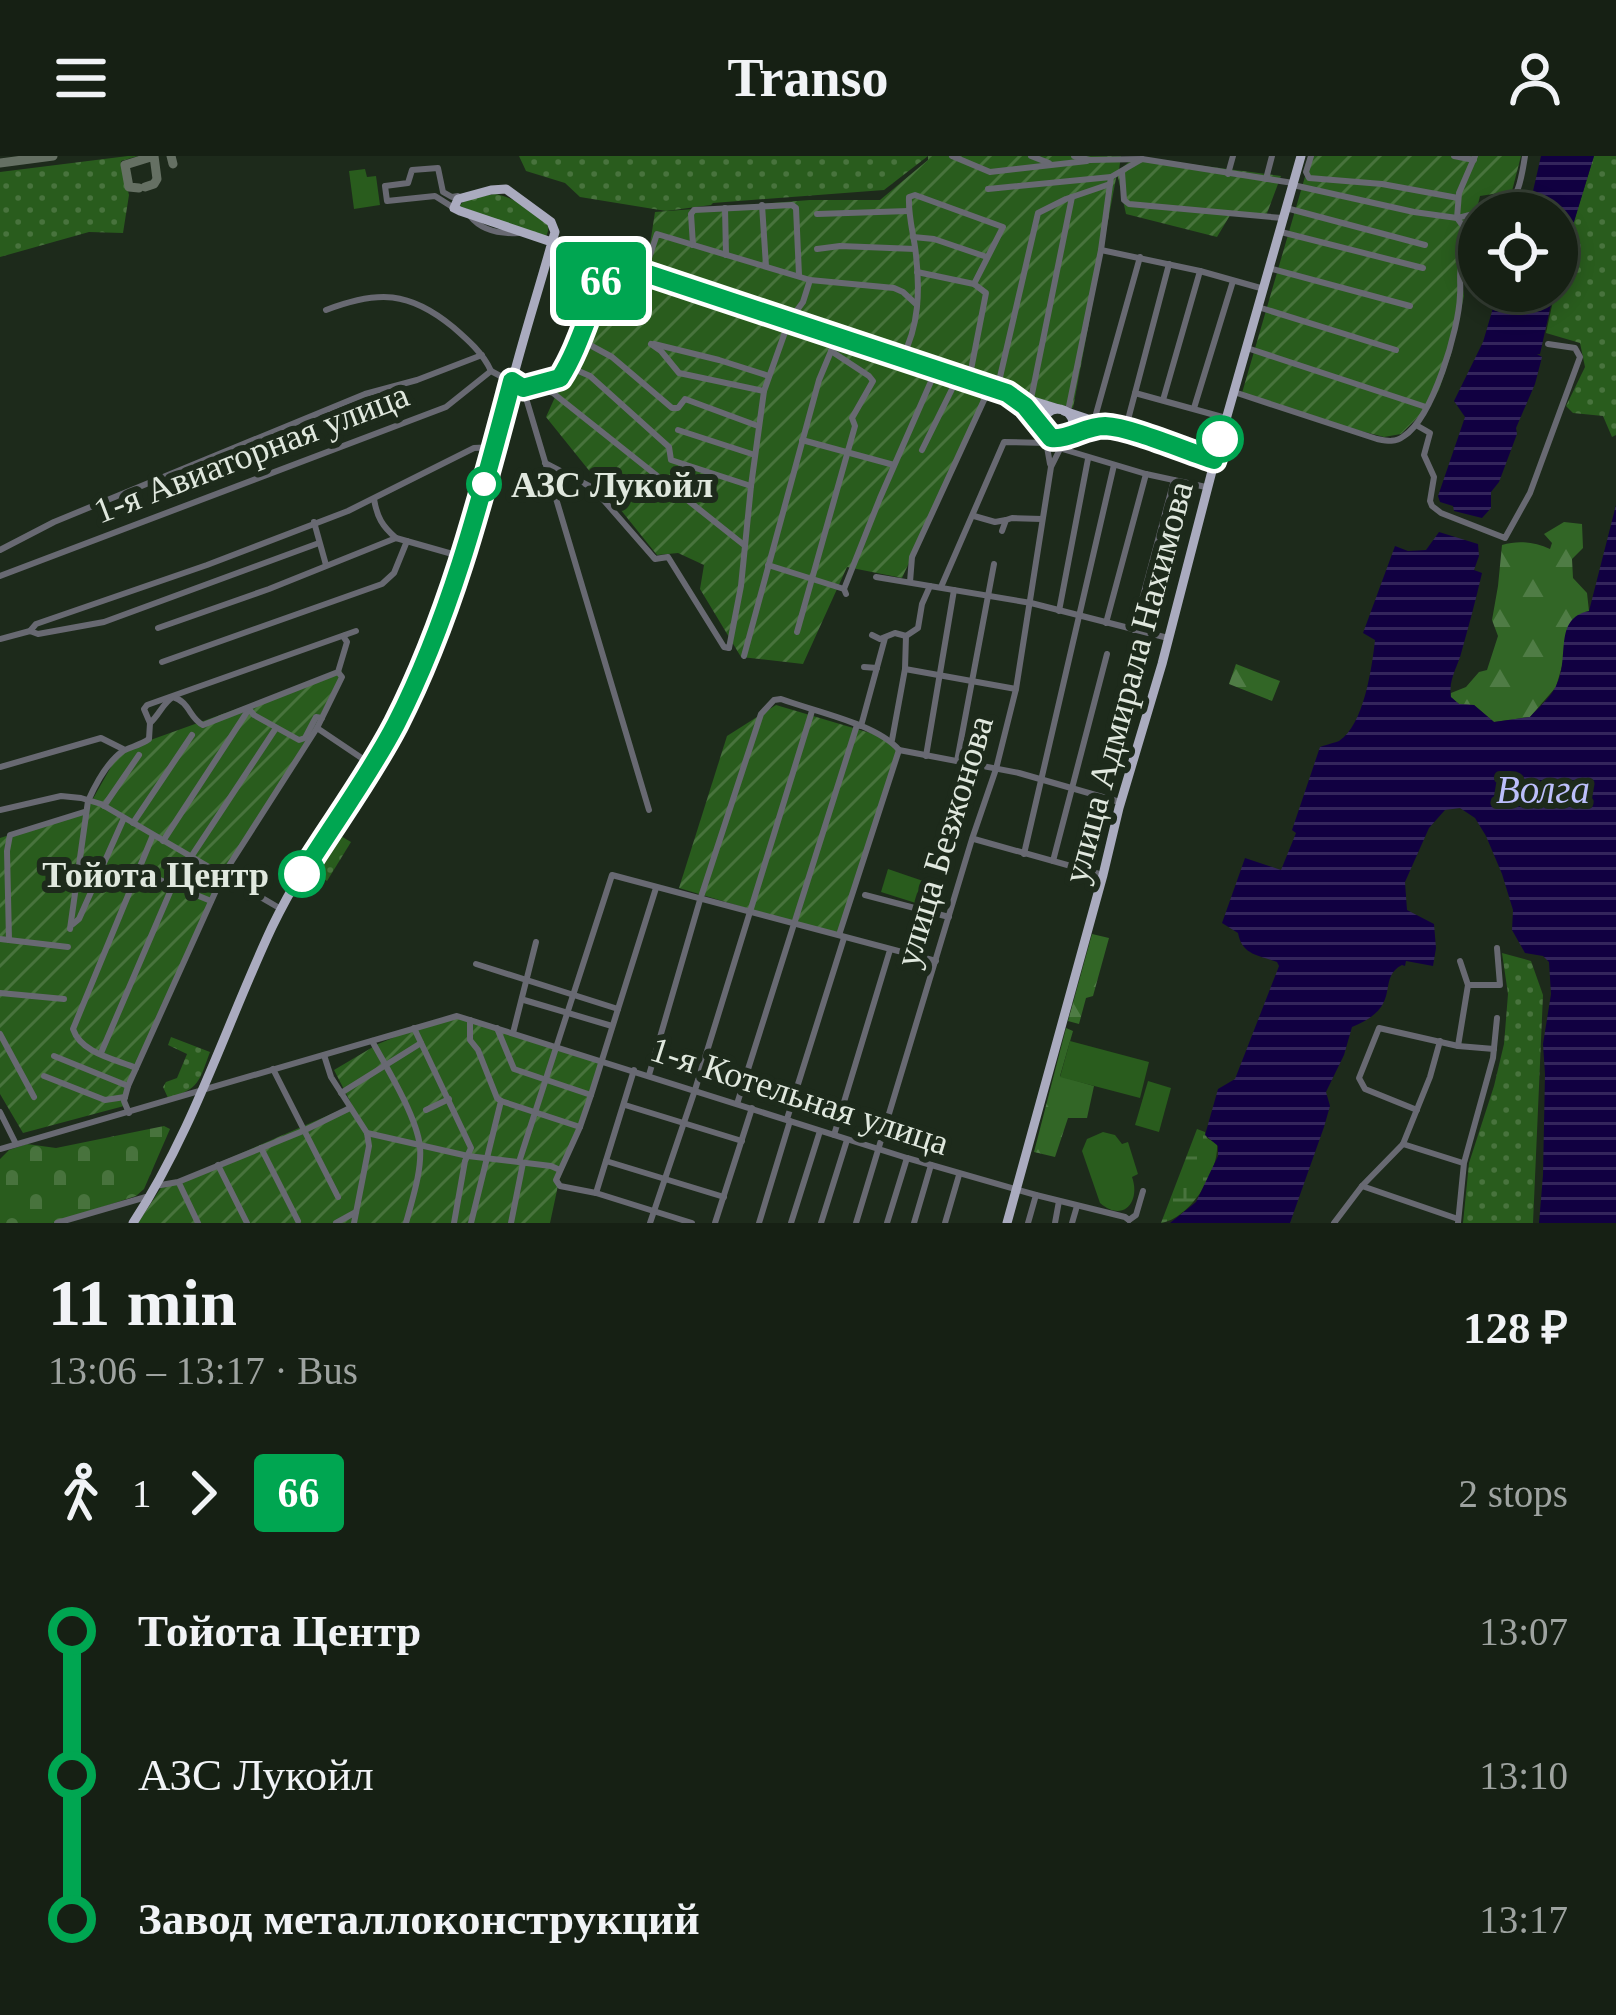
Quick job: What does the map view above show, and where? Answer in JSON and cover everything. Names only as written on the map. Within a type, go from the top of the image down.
[{"type":"main road","name":"улица Адмирала Нахимова","points":[[1006,1223],[1301,156]]},
{"type":"main road","points":[[138,1221],[281,909],[372,765],[418,676],[463,557],[553,242],[555,232],[551,222],[508,191],[496,189],[458,199],[454,208],[468,214],[553,242],[644,273],[902,358],[963,379],[1031,400],[1066,413],[1214,460]]},
{"type":"main road","points":[[998,390],[1025,406],[1051,438],[1112,427]]},
{"type":"main road","points":[[1043,429],[1048,412],[1066,413]]},
{"type":"main road","points":[[1066,413],[1073,425],[1066,436]]},
{"type":"street","points":[[952,156],[990,172],[1093,159],[1163,160],[1457,218],[1458,198],[1382,184],[1310,178],[1306,172],[1311,156]]},
{"type":"street","points":[[1031,156],[1052,165]]},
{"type":"street","points":[[1074,156],[1093,159]]},
{"type":"street","points":[[1193,169],[1197,156]]},
{"type":"street","points":[[1228,174],[1233,156]]},
{"type":"street","points":[[1266,179],[1272,156]]},
{"type":"street","points":[[1454,156],[1474,158],[1460,192]]},
{"type":"street","points":[[1517,192],[1525,156]]},
{"type":"street","points":[[910,582],[912,557],[998,390],[1038,213],[1110,181],[1142,159]]},
{"type":"street","points":[[454,208],[435,196],[387,201],[385,187],[408,183],[412,170],[438,168],[446,195],[465,195]]},
{"type":"street","points":[[1122,172],[1124,200],[1129,204],[1285,213],[1425,245]]},
{"type":"street","points":[[988,189],[1110,181]]},
{"type":"street","points":[[1066,413],[1101,250],[1110,181]]},
{"type":"street","points":[[902,358],[913,337],[917,304],[908,199],[915,195],[1003,227],[974,284]]},
{"type":"street","points":[[1031,400],[1072,197]]},
{"type":"street","points":[[762,205],[766,266]]},
{"type":"street","points":[[693,245],[692,212],[792,205],[796,208],[800,277]]},
{"type":"street","points":[[725,208],[726,255]]},
{"type":"street","points":[[817,214],[909,212]]},
{"type":"street","points":[[1280,232],[1423,268]]},
{"type":"street","points":[[644,273],[657,234],[810,280],[894,289],[917,304]]},
{"type":"street","points":[[913,237],[987,257]]},
{"type":"street","points":[[817,249],[915,249]]},
{"type":"street","points":[[1101,250],[1264,289]]},
{"type":"street","points":[[1094,421],[1140,256]]},
{"type":"street","points":[[326,310],[357,298],[397,297],[418,303],[482,355],[491,371],[523,388],[533,387],[560,378],[612,262]]},
{"type":"street","points":[[1125,430],[1169,264]]},
{"type":"street","points":[[1269,268],[1410,306]]},
{"type":"street","points":[[1163,400],[1200,271]]},
{"type":"street","points":[[917,272],[974,284],[986,294],[963,379],[922,450]]},
{"type":"street","points":[[545,463],[593,488],[655,559],[668,557],[729,648],[764,391],[789,321],[810,280]]},
{"type":"street","points":[[1194,408],[1233,281]]},
{"type":"street","points":[[598,286],[619,299]]},
{"type":"street","points":[[1234,392],[1386,441],[1403,438],[1426,407],[1447,355],[1458,305]]},
{"type":"street","points":[[1258,307],[1396,350]]},
{"type":"street","points":[[744,656],[818,380],[837,337]]},
{"type":"street","points":[[578,338],[612,357],[672,407],[686,400],[760,426]]},
{"type":"street","points":[[764,391],[679,373],[651,344],[769,376]]},
{"type":"street","points":[[1416,424],[1430,433],[1424,455],[1434,477],[1432,506],[1505,538],[1530,493],[1580,357],[1575,348],[1548,344]]},
{"type":"street","points":[[1246,348],[1426,407]]},
{"type":"street","points":[[797,632],[855,426],[852,418],[873,381],[831,351]]},
{"type":"street","points":[[0,550],[54,522],[364,394],[482,355]]},
{"type":"street","points":[[567,366],[590,376],[669,446],[671,460],[751,486]]},
{"type":"street","points":[[769,565],[845,591],[936,370]]},
{"type":"street","name":"1-я Авиаторная улица","points":[[0,576],[446,407],[491,371]]},
{"type":"street","points":[[533,387],[553,392],[744,545]]},
{"type":"street","points":[[523,388],[649,810]]},
{"type":"street","points":[[1135,393],[1226,418]]},
{"type":"street","points":[[1043,429],[1051,467]]},
{"type":"street","points":[[678,430],[755,455]]},
{"type":"street","points":[[1051,467],[1066,436]]},
{"type":"street","points":[[802,440],[894,465]]},
{"type":"street","points":[[941,587],[1005,441],[1047,443]]},
{"type":"street","points":[[0,639],[374,499],[474,448],[494,447]]},
{"type":"street","points":[[1059,448],[1207,487]]},
{"type":"street","points":[[1059,611],[1088,459]]},
{"type":"street","points":[[1024,854],[1114,465]]},
{"type":"street","name":"улица Безжонова","points":[[856,1223],[996,770],[1016,689],[1051,467]]},
{"type":"street","points":[[1106,623],[1145,474]]},
{"type":"street","points":[[1134,630],[1174,480]]},
{"type":"street","points":[[374,499],[377,517],[397,538],[463,557]]},
{"type":"street","points":[[974,516],[995,522],[1042,519]]},
{"type":"street","points":[[1001,531],[1006,520]]},
{"type":"street","points":[[314,522],[326,566]]},
{"type":"street","points":[[158,628],[397,538]]},
{"type":"street","points":[[162,662],[382,584],[394,573],[407,541]]},
{"type":"street","points":[[30,631],[38,634],[104,622],[319,543]]},
{"type":"street","points":[[957,762],[994,564]]},
{"type":"street","points":[[876,577],[1031,602],[1168,638]]},
{"type":"street","points":[[872,635],[906,636],[918,628],[930,586]]},
{"type":"street","points":[[926,756],[954,590]]},
{"type":"street","points":[[0,767],[101,738],[123,749],[144,745],[149,740],[147,705],[356,631]]},
{"type":"street","points":[[172,697],[183,701],[203,725],[249,709],[338,672],[346,650],[343,636]]},
{"type":"street","points":[[892,740],[906,636]]},
{"type":"street","points":[[737,1103],[885,638]]},
{"type":"street","points":[[1053,861],[1107,654]]},
{"type":"street","points":[[864,667],[878,668]]},
{"type":"street","points":[[905,669],[1016,689]]},
{"type":"street","points":[[129,1113],[124,1097],[128,1086],[223,875],[317,728],[341,677],[338,672]]},
{"type":"street","points":[[150,723],[172,697]]},
{"type":"street","points":[[649,1075],[761,713],[775,700],[859,725],[892,740],[899,750],[1040,779],[1120,802]]},
{"type":"street","points":[[249,709],[302,740],[316,718],[322,718]]},
{"type":"street","points":[[163,841],[249,709]]},
{"type":"street","points":[[650,1223],[812,711]]},
{"type":"street","points":[[191,857],[277,728]]},
{"type":"street","points":[[317,728],[372,765]]},
{"type":"street","points":[[133,823],[192,735]]},
{"type":"street","points":[[123,749],[96,783],[87,805],[71,928],[124,818]]},
{"type":"street","points":[[758,1223],[899,750]]},
{"type":"street","points":[[104,806],[139,755]]},
{"type":"street","points":[[0,810],[61,796],[104,806],[281,909]]},
{"type":"street","points":[[68,947],[4,940],[7,851],[10,835],[87,805]]},
{"type":"street","points":[[136,1068],[82,1046],[74,1029],[153,835]]},
{"type":"street","points":[[972,839],[1103,875]]},
{"type":"street","points":[[138,871],[212,901]]},
{"type":"street","points":[[511,1223],[535,1112],[611,875],[936,961]]},
{"type":"street","points":[[101,1053],[173,885]]},
{"type":"street","points":[[656,888],[591,1095],[556,1180],[560,1186],[692,1223]]},
{"type":"street","points":[[865,895],[949,917]]},
{"type":"street","points":[[513,1033],[536,942]]},
{"type":"street","points":[[1468,985],[1500,986],[1497,948]]},
{"type":"street","points":[[834,1135],[890,950]]},
{"type":"street","points":[[1458,1046],[1468,985],[1460,961]]},
{"type":"street","points":[[476,964],[618,1009]]},
{"type":"street","points":[[0,993],[64,998]]},
{"type":"street","points":[[523,999],[612,1026]]},
{"type":"street","name":"1-я Котельная улица","points":[[414,1028],[457,1016],[879,1150],[1129,1221]]},
{"type":"street","points":[[1362,1186],[1458,1221],[1463,1163],[1486,1088],[1497,1018]]},
{"type":"street","points":[[470,1020],[470,1040],[501,1101],[580,1127]]},
{"type":"street","points":[[0,1148],[414,1028],[472,1148],[454,1223]]},
{"type":"street","points":[[497,1028],[514,1069],[591,1095]]},
{"type":"street","points":[[1417,1110],[1362,1087],[1359,1078],[1379,1028],[1494,1049]]},
{"type":"street","points":[[0,1034],[34,1097]]},
{"type":"street","points":[[1337,1221],[1362,1186],[1403,1144],[1440,1040]]},
{"type":"street","points":[[372,1041],[420,1146],[406,1223]]},
{"type":"street","points":[[341,1093],[421,1043]]},
{"type":"street","points":[[54,1055],[128,1086]]},
{"type":"street","points":[[324,1055],[331,1077],[367,1133],[369,1146],[354,1223]]},
{"type":"street","points":[[273,1069],[338,1197]]},
{"type":"street","points":[[596,1193],[634,1070]]},
{"type":"street","points":[[44,1076],[105,1100],[124,1097]]},
{"type":"street","points":[[426,1110],[449,1099]]},
{"type":"street","points":[[472,1223],[501,1101]]},
{"type":"street","points":[[623,1104],[742,1141]]},
{"type":"street","points":[[57,1223],[153,1191],[350,1108]]},
{"type":"street","points":[[715,1223],[752,1108]]},
{"type":"street","points":[[0,1112],[16,1144]]},
{"type":"street","points":[[791,1223],[820,1131]]},
{"type":"street","points":[[367,1133],[560,1170]]},
{"type":"street","points":[[821,1223],[847,1139]]},
{"type":"street","points":[[1403,1144],[1463,1163]]},
{"type":"street","points":[[261,1148],[298,1221]]},
{"type":"street","points":[[887,1223],[907,1158]]},
{"type":"street","points":[[606,1161],[724,1197]]},
{"type":"street","points":[[218,1165],[248,1223]]},
{"type":"street","points":[[914,1223],[931,1165]]},
{"type":"street","points":[[945,1223],[959,1174]]},
{"type":"street","points":[[178,1181],[198,1223]]},
{"type":"street","points":[[1129,1221],[1136,1215],[1143,1192]]},
{"type":"street","points":[[1028,1223],[1036,1195]]},
{"type":"street","points":[[1055,1223],[1059,1201]]},
{"type":"street","points":[[1072,1223],[1077,1206]]},
{"type":"street","points":[[1087,1223],[1091,1209]]},
{"type":"street","points":[[336,1223],[356,1212]]},
{"type":"green space","points":[[138,156],[121,161],[129,195],[123,233],[89,232],[0,257],[0,172]]},
{"type":"green space","points":[[519,156],[928,156],[884,190],[666,211],[580,197],[565,183],[526,171]]},
{"type":"green space","points":[[928,156],[1121,156],[1119,170],[1135,157],[1281,176],[1266,216],[1232,212],[1217,237],[1126,214],[1117,173],[1073,408],[1009,391],[647,264],[655,212],[810,200],[880,200]]},
{"type":"green space","points":[[1311,156],[1521,156],[1512,191],[1458,192],[1460,312],[1451,354],[1429,406],[1401,434],[1384,437],[1242,393]]},
{"type":"green space","points":[[1594,156],[1616,156],[1616,435],[1612,437],[1603,416],[1573,413],[1566,406],[1585,367],[1580,343],[1546,333],[1551,312],[1578,312],[1578,208]]},
{"type":"green space","points":[[365,169],[367,177],[376,176],[380,205],[354,209],[349,171]]},
{"type":"green space","points":[[495,194],[540,216],[548,227],[546,237],[459,206],[466,199]]},
{"type":"green space","points":[[614,267],[989,388],[902,578],[847,567],[803,664],[741,657],[700,589],[704,565],[678,553],[657,555],[546,417]]},
{"type":"green space","points":[[1564,522],[1582,524],[1583,548],[1572,559],[1573,578],[1587,593],[1589,611],[1566,652],[1556,687],[1530,717],[1494,722],[1474,705],[1459,704],[1450,697],[1487,670],[1498,636],[1492,620],[1502,545],[1526,542],[1550,549],[1552,543],[1544,534]]},
{"type":"green space","points":[[1236,664],[1280,681],[1272,701],[1229,684]]},
{"type":"green space","points":[[342,671],[315,726],[218,881],[126,1085],[124,1106],[23,1133],[0,1094],[0,838],[86,811],[120,751]]},
{"type":"green space","points":[[776,705],[887,738],[897,752],[839,936],[679,888],[727,736]]},
{"type":"green space","points":[[334,832],[351,842],[327,881],[312,868]]},
{"type":"green space","points":[[888,869],[929,883],[922,905],[881,892]]},
{"type":"green space","points":[[1092,934],[1109,938],[1093,996],[1086,998],[1079,1024],[1068,1021]]},
{"type":"green space","points":[[1502,953],[1531,961],[1543,995],[1533,1223],[1463,1223],[1469,1163],[1504,1044],[1508,994]]},
{"type":"green space","points":[[457,1018],[601,1062],[559,1181],[550,1223],[138,1223],[161,1188],[352,1105],[334,1070],[378,1044]]},
{"type":"green space","points":[[1066,1028],[1073,1031],[1060,1076],[1094,1086],[1087,1118],[1068,1118],[1055,1157],[1034,1152]]},
{"type":"green space","points":[[171,1037],[210,1052],[197,1083],[168,1098],[163,1087],[177,1078],[187,1054],[168,1045]]},
{"type":"green space","points":[[1070,1041],[1149,1062],[1140,1098],[1060,1077]]},
{"type":"green space","points":[[1148,1081],[1171,1088],[1159,1132],[1135,1125]]},
{"type":"green space","points":[[164,1126],[170,1129],[144,1189],[136,1196],[53,1223],[0,1223],[0,1159],[9,1150],[27,1144],[56,1148]]},
{"type":"green space","points":[[1197,1129],[1217,1144],[1213,1168],[1192,1204],[1161,1223]]},
{"type":"green space","points":[[1103,1132],[1115,1135],[1122,1144],[1128,1142],[1138,1174],[1132,1177],[1132,1201],[1123,1210],[1100,1203],[1082,1151],[1087,1139]]},
{"type":"water","points":[[1541,156],[1594,156],[1578,209],[1578,192],[1533,192]]},
{"type":"water","points":[[1492,312],[1549,312],[1537,354],[1542,357],[1535,384],[1499,482],[1491,492],[1491,508],[1482,518],[1454,511],[1438,496],[1465,417],[1454,401],[1483,342]]},
{"type":"water","name":"Волга","points":[[1616,505],[1616,1223],[1539,1223],[1549,962],[1525,953],[1512,930],[1513,910],[1486,836],[1475,818],[1460,808],[1445,810],[1429,828],[1405,882],[1407,910],[1434,924],[1433,966],[1406,961],[1390,978],[1378,1010],[1352,1027],[1326,1092],[1330,1106],[1290,1223],[1170,1223],[1196,1202],[1218,1156],[1218,1146],[1205,1135],[1218,1089],[1235,1079],[1279,966],[1247,950],[1238,933],[1222,923],[1245,858],[1281,870],[1320,747],[1339,741],[1355,722],[1375,640],[1363,633],[1395,546],[1426,550],[1439,532],[1478,544],[1474,570],[1482,573],[1451,697],[1459,704],[1474,705],[1494,722],[1530,717],[1556,686],[1570,622],[1589,611]]},
{"type":"taxiway","points":[[0,163],[53,156]]},
{"type":"taxiway","points":[[139,188],[129,187],[125,165],[154,156],[157,179],[145,187]]},
{"type":"taxiway","points":[[171,156],[173,164]]},
{"type":"bus line","name":"66","points":[[302,874],[394,726],[440,626],[512,381],[523,388],[560,378],[612,262],[1007,393],[1025,406],[1051,438],[1112,427],[1214,460],[1220,439]]},
{"type":"place","name":"АЗС Лукойл","points":[[484,484]]},
{"type":"place","name":"Тойота Центр","points":[[302,874]]}]
